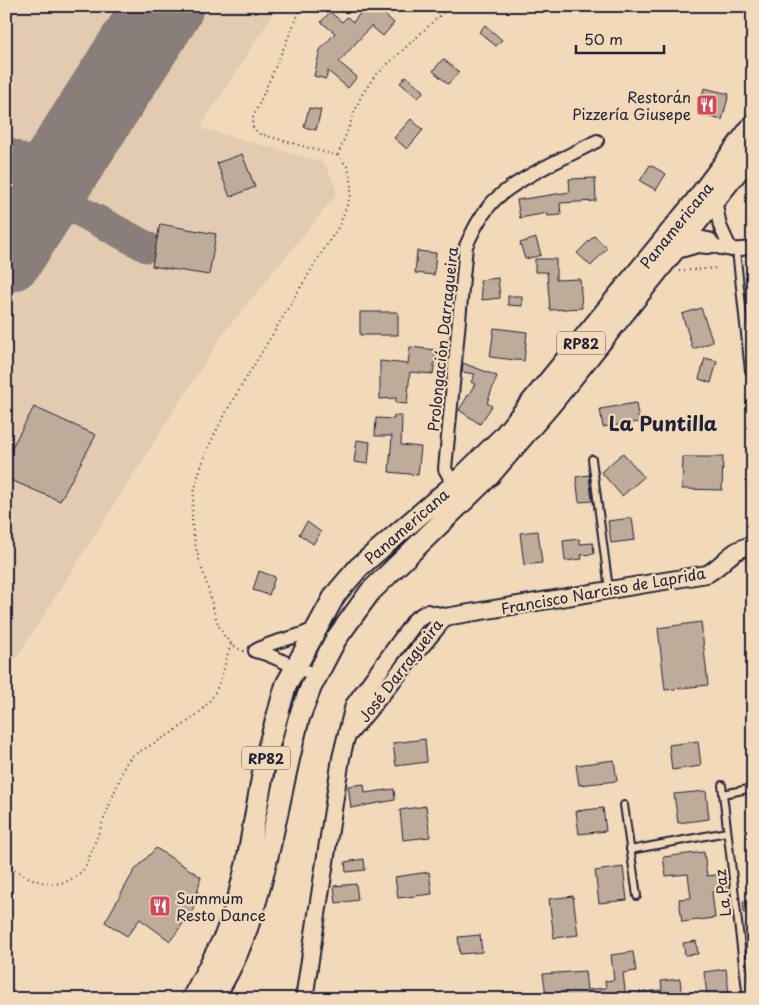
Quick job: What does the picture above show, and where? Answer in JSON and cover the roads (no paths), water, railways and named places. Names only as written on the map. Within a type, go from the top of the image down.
[{"type":"main road","name":"Panamericana","points":[[192,999],[225,936],[237,902],[273,729],[294,668],[335,595],[359,567],[454,485],[503,437],[695,202],[753,125]]},
{"type":"main road","name":"Panamericana","points":[[212,999],[229,969],[250,917],[268,851],[299,718],[318,673],[336,639],[370,592],[489,476],[678,248],[753,152]]},
{"type":"main road","points":[[678,248],[698,242],[708,243]]},
{"type":"street","name":"Prolongación Darragueira","points":[[454,485],[445,469],[466,246],[476,222],[491,203],[544,168],[597,141]]},
{"type":"street","points":[[716,200],[720,226],[734,250]]},
{"type":"street","points":[[695,202],[695,225],[708,243],[716,248],[734,250],[753,248]]},
{"type":"street","name":"Francisco Narciso de Laprida","points":[[445,617],[707,574],[716,569],[730,553],[753,544]]},
{"type":"street","name":"José Darragueira","points":[[304,999],[341,758],[354,705],[416,620],[427,613],[445,617]]},
{"type":"street","points":[[315,628],[304,635],[271,643],[255,651],[275,657],[294,668],[318,673]]},
{"type":"lane","points":[[734,250],[749,370]]},
{"type":"lane","points":[[592,459],[609,590]]},
{"type":"lane","name":"La Paz","points":[[722,785],[747,999]]},
{"type":"lane","points":[[723,794],[753,788]]},
{"type":"lane","points":[[624,804],[637,896]]},
{"type":"lane","points":[[630,850],[728,832]]},
{"type":"place","name":"Restorán Pizzería Giusepe","points":[[707,105]]},
{"type":"place","name":"Summum Resto Dance","points":[[160,906]]},
{"type":"district","name":"La Puntilla","points":[[663,423]]}]
